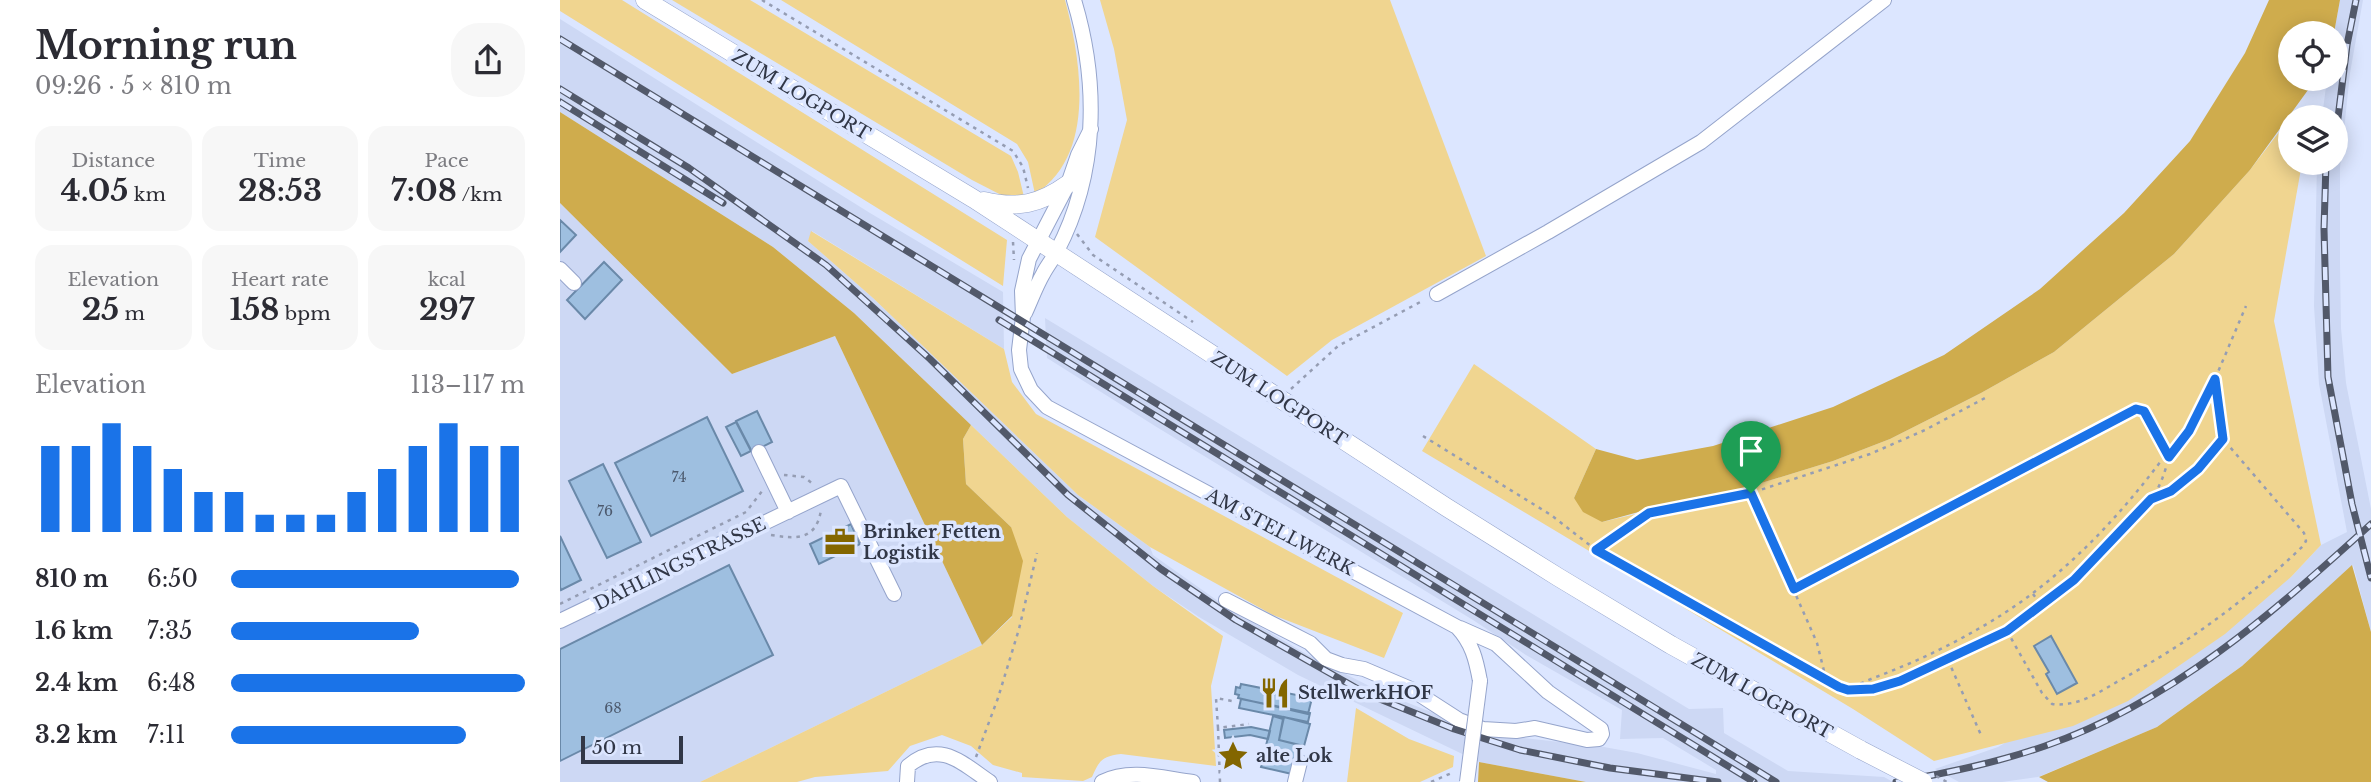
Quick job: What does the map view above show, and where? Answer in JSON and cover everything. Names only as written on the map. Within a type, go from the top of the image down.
[{"type":"main road","name":"ZUM LOGPORT","points":[[645,0],[974,199],[1491,535],[1671,645],[1923,782]]},
{"type":"main road","points":[[974,199],[1008,206],[1031,203],[1052,195],[1068,184]]},
{"type":"street","name":"AM STELLWERK","points":[[1023,317],[1042,275],[1057,253],[1083,184],[1091,129],[1088,57],[1074,0]]},
{"type":"street","points":[[1437,294],[1701,142],[1884,0]]},
{"type":"street","name":"AM STELLWERK","points":[[1091,129],[1068,184],[1025,272],[1019,350],[1021,369],[1031,390],[1047,407],[1457,627],[1468,639],[1476,658],[1480,681],[1467,782]]},
{"type":"street","points":[[560,270],[574,283]]},
{"type":"street","points":[[759,452],[794,509]]},
{"type":"street","name":"DAHLINGSTRASSE","points":[[560,621],[841,486],[894,594]]},
{"type":"street","points":[[1226,600],[1310,643],[1326,659],[1364,670],[1411,689],[1471,725],[1483,729],[1516,731],[1535,728],[1587,740],[1599,739],[1601,729],[1548,692],[1496,645],[1457,627]]},
{"type":"street","points":[[907,782],[908,766],[925,756],[938,754],[950,756],[970,766],[990,782]]},
{"type":"street","points":[[1295,782],[1300,762]]},
{"type":"street","points":[[1101,782],[1116,775],[1133,774],[1193,782]]},
{"type":"path","points":[[762,0],[1013,151],[1023,167],[1031,203]]},
{"type":"path","points":[[1081,237],[1093,256],[1199,326]]},
{"type":"path","points":[[1290,390],[1338,346],[1437,294]]},
{"type":"path","points":[[1848,690],[1979,629],[2033,593],[2099,536],[2189,431],[2246,306]]},
{"type":"path","points":[[2007,631],[2042,693],[2052,704],[2066,706],[2084,700],[2150,664],[2216,622],[2288,561],[2306,541],[2304,533],[2223,439],[2215,379]]},
{"type":"path","points":[[1596,550],[1649,513],[1751,493],[1870,453],[1925,430],[1985,398]]},
{"type":"path","points":[[1423,436],[1551,514],[1596,550],[1848,690],[1873,689],[1900,681],[2007,631],[2042,606],[2074,580],[2151,499],[2165,473],[2168,455],[2144,411],[2136,409],[1794,589]]},
{"type":"path","points":[[2151,499],[2171,491],[2198,469],[2223,439]]},
{"type":"path","points":[[1751,493],[1817,643],[1826,680]]},
{"type":"path","points":[[970,766],[980,751],[1002,687],[1037,553]]},
{"type":"path","points":[[2033,593],[2042,606]]},
{"type":"path","points":[[1948,660],[1981,735]]},
{"type":"path","points":[[1220,782],[1216,698],[1232,701]]},
{"type":"path","points":[[1218,728],[1249,724]]},
{"type":"shaded area","points":[[560,0],[622,0],[1007,240],[1003,286],[560,11]]},
{"type":"shaded area","points":[[672,0],[750,0],[1011,156],[1024,197],[1007,198],[972,180]]},
{"type":"shaded area","points":[[781,0],[1065,0],[1079,77],[1076,131],[1068,156],[1055,177],[1035,194],[1028,162],[1017,144]]},
{"type":"shaded area","points":[[1100,0],[1390,0],[1486,256],[1332,340],[1287,376],[1095,237],[1127,120],[1114,49]]},
{"type":"shaded area","points":[[2269,0],[2340,0],[2336,21],[2278,21],[2278,91],[2307,91],[2297,105],[2278,105],[2278,131],[2250,170],[2174,254],[2054,352],[1890,439],[1833,461],[1745,488],[1602,522],[1583,512],[1574,498],[1596,449],[1637,460],[1713,446],[1833,407],[1944,355],[2040,289],[2124,213],[2190,141],[2245,53]]},
{"type":"shaded area","points":[[2340,0],[2363,0],[2347,105],[2324,105],[2325,91],[2348,91],[2348,21],[2336,21]]},
{"type":"shaded area","points":[[560,19],[870,213],[1003,292],[1004,349],[812,231],[808,241],[873,298],[1078,495],[1150,547],[1153,555],[1225,606],[1308,655],[1383,693],[1487,734],[1604,747],[1716,774],[1716,770],[1663,738],[1620,739],[1622,710],[1526,655],[1047,358],[1045,318],[1689,709],[1723,708],[1724,733],[1788,771],[1884,777],[1893,782],[1586,782],[1479,762],[1298,675],[1199,617],[1153,586],[1067,517],[854,313],[773,247],[560,112]]},
{"type":"shaded area","points":[[560,112],[773,247],[854,313],[971,425],[963,439],[966,484],[1011,527],[1023,561],[1012,616],[982,645],[835,336],[732,374],[560,203]]},
{"type":"shaded area","points":[[2278,133],[2278,175],[2300,175],[2274,321],[2321,545],[2291,577],[2225,634],[2128,701],[2073,726],[1934,761],[1853,709],[1422,451],[1474,364],[1596,449],[1574,498],[1602,522],[1745,488],[1833,461],[1890,439],[2054,352],[2174,254],[2250,170]]},
{"type":"shaded area","points":[[2317,175],[2340,175],[2341,328],[2346,383],[2371,509],[2371,632],[2353,565],[2242,666],[2157,727],[2038,777],[2002,782],[1959,782],[1935,769],[1998,747],[2291,577],[2321,545],[2347,532],[2319,384],[2314,306]]},
{"type":"shaded area","points":[[560,203],[732,374],[835,336],[982,645],[700,782],[560,782]]},
{"type":"shaded area","points":[[811,231],[1004,349],[1012,382],[1036,414],[1403,613],[1384,658],[1273,615],[1150,547],[1078,495],[873,298],[808,241]]},
{"type":"shaded area","points":[[971,425],[1067,517],[1153,586],[1223,636],[1211,686],[1216,766],[1121,754],[1102,760],[1092,777],[1083,781],[1022,777],[1022,773],[993,765],[971,746],[942,735],[910,746],[888,771],[815,777],[797,782],[700,782],[982,645],[1012,617],[1011,527],[966,484],[963,439]]},
{"type":"shaded area","points":[[2352,565],[2371,632],[2371,782],[2048,782],[2039,777],[2157,727],[2242,666]]},
{"type":"shaded area","points":[[1356,708],[1409,739],[1454,756],[1453,767],[1420,782],[1347,782]]},
{"type":"shaded area","points":[[1479,762],[1586,782],[1478,782]]},
{"type":"building","points":[[560,220],[576,235],[560,252]]},
{"type":"building","points":[[604,262],[622,280],[585,319],[567,300]]},
{"type":"building","points":[[757,411],[772,442],[752,452],[736,421]]},
{"type":"building","points":[[707,417],[743,491],[651,536],[615,463]]},
{"type":"building","points":[[736,422],[751,451],[741,456],[726,427]]},
{"type":"building","points":[[603,464],[641,542],[607,558],[569,481]]},
{"type":"building","points":[[851,524],[860,544],[819,564],[810,544]]},
{"type":"building","points":[[560,536],[581,580],[561,590],[560,587]]},
{"type":"building","points":[[729,565],[773,655],[560,761],[560,649]]},
{"type":"building","points":[[2051,636],[2077,683],[2057,694],[2046,674],[2049,672],[2034,646]]},
{"type":"building","points":[[1241,684],[1312,698],[1308,714],[1238,698],[1239,695],[1235,694],[1236,687],[1240,688]]},
{"type":"building","points":[[1241,699],[1310,713],[1308,722],[1239,708]]},
{"type":"building","points":[[1273,716],[1283,719],[1279,740],[1299,745],[1292,774],[1261,767]]},
{"type":"building","points":[[1284,717],[1310,724],[1304,746],[1279,740]]},
{"type":"building","points":[[1251,727],[1270,731],[1268,739],[1250,735],[1225,738],[1224,730]]},
{"type":"railway","points":[[2340,105],[2356,0]]},
{"type":"railway","points":[[560,39],[1776,782]]},
{"type":"railway","points":[[560,89],[689,168],[826,265],[930,359],[1068,495],[1161,569],[1236,620],[1365,693],[1454,729],[1520,750],[1610,768],[1718,782]]},
{"type":"railway","points":[[560,102],[723,203]]},
{"type":"railway","points":[[2326,175],[2324,229],[2328,377],[2352,504],[2371,578]]},
{"type":"railway","points":[[999,320],[1754,782]]},
{"type":"railway","points":[[1896,782],[1971,767],[2027,752],[2091,727],[2136,705],[2178,680],[2258,622],[2371,524]]},
{"type":"place","name":"Brinker Fetten Logistik","points":[[840,542]]},
{"type":"place","name":"StellwerkHOF","points":[[1275,693]]},
{"type":"place","name":"alte Lok","points":[[1233,756]]},
{"type":"route","points":[[2215,379],[2223,439],[2198,469],[2171,491],[2151,499],[2074,580],[2007,631],[1900,681],[1873,689],[1848,690],[1839,687],[1596,550],[1649,513],[1751,493],[1794,589],[2136,409],[2144,411],[2169,457],[2189,431],[2215,379]]}]
